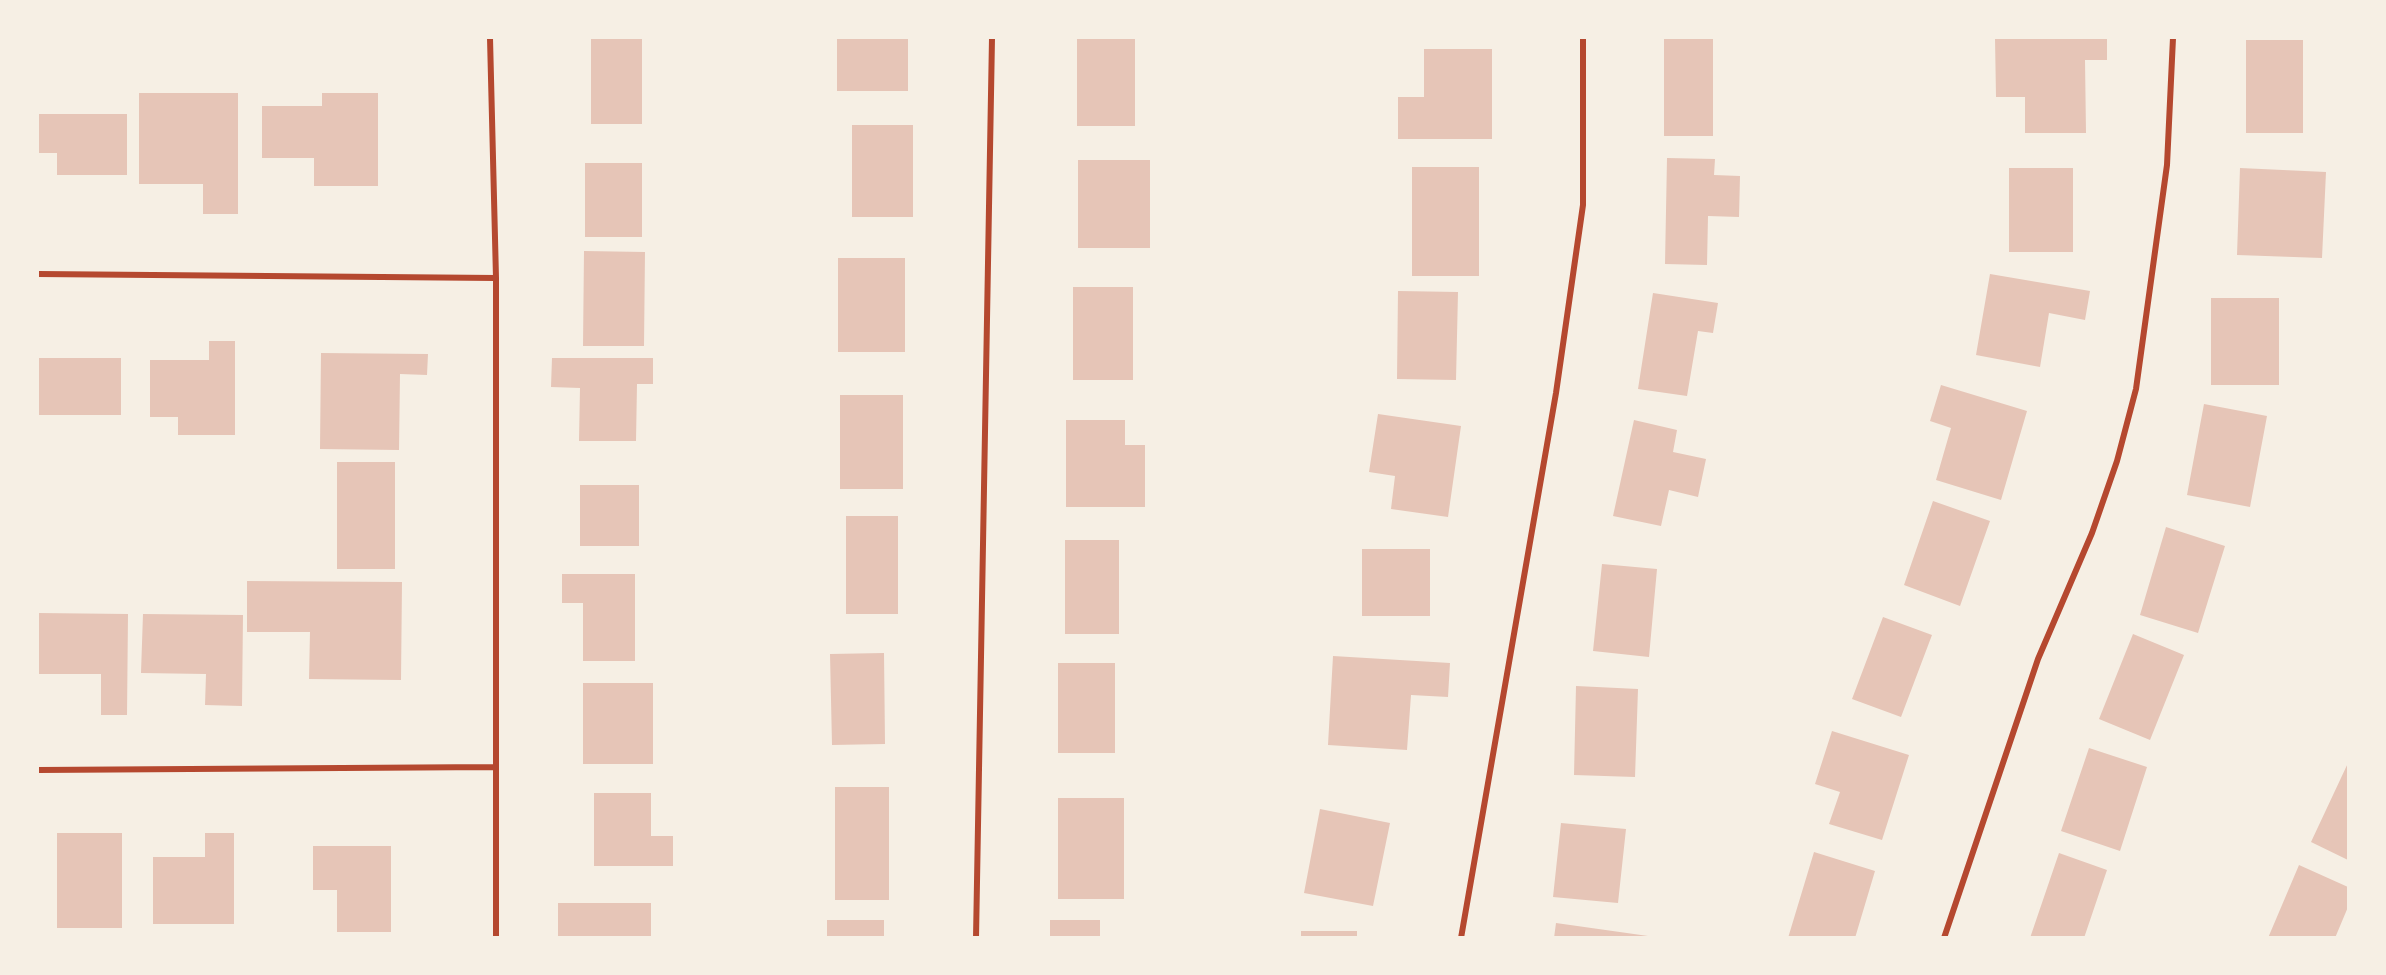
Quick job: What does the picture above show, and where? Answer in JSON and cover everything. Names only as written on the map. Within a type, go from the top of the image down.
[{"type":"street","points":[[490,38],[496,278],[494,767],[496,938]]},
{"type":"street","points":[[976,938],[992,38]]},
{"type":"street","points":[[1461,938],[1556,393],[1583,205],[1583,38]]},
{"type":"street","points":[[1944,938],[2038,659],[2092,533],[2117,461],[2136,388],[2168,165],[2173,38]]},
{"type":"street","points":[[38,274],[496,278]]},
{"type":"street","points":[[38,770],[494,767]]},
{"type":"building","points":[[591,38],[642,38],[642,124],[591,124]]},
{"type":"building","points":[[837,38],[908,38],[908,91],[837,91]]},
{"type":"building","points":[[1077,38],[1135,38],[1135,126],[1077,126]]},
{"type":"building","points":[[1664,38],[1713,38],[1713,136],[1664,136]]},
{"type":"building","points":[[1995,38],[2107,38],[2107,60],[2085,60],[2086,133],[2025,133],[2025,97],[1996,97]]},
{"type":"building","points":[[2246,40],[2303,40],[2303,133],[2246,133]]},
{"type":"building","points":[[1424,49],[1492,49],[1492,139],[1398,139],[1398,97],[1424,97]]},
{"type":"building","points":[[139,93],[238,93],[238,214],[203,214],[203,184],[139,184]]},
{"type":"building","points":[[322,93],[378,93],[378,186],[314,186],[314,158],[262,158],[262,106],[322,106]]},
{"type":"building","points":[[38,114],[127,114],[127,175],[57,175],[57,153],[38,153]]},
{"type":"building","points":[[852,125],[913,125],[913,217],[852,217]]},
{"type":"building","points":[[1667,158],[1715,159],[1714,175],[1740,176],[1739,217],[1708,216],[1707,265],[1665,264]]},
{"type":"building","points":[[1078,160],[1150,160],[1150,248],[1078,248]]},
{"type":"building","points":[[585,163],[642,163],[642,237],[585,237]]},
{"type":"building","points":[[1412,167],[1479,167],[1479,276],[1412,276]]},
{"type":"building","points":[[2009,168],[2073,168],[2073,252],[2009,252]]},
{"type":"building","points":[[2240,168],[2326,172],[2322,258],[2237,255]]},
{"type":"building","points":[[584,251],[645,252],[644,346],[583,346]]},
{"type":"building","points":[[838,258],[905,258],[905,352],[838,352]]},
{"type":"building","points":[[1990,274],[2090,291],[2085,320],[2049,313],[2040,367],[1976,355]]},
{"type":"building","points":[[1073,287],[1133,287],[1133,380],[1073,380]]},
{"type":"building","points":[[1398,291],[1458,292],[1456,380],[1397,379]]},
{"type":"building","points":[[1653,293],[1718,303],[1713,333],[1698,331],[1687,396],[1638,389]]},
{"type":"building","points":[[2211,298],[2279,298],[2279,385],[2211,385]]},
{"type":"building","points":[[209,341],[235,341],[235,435],[178,435],[178,417],[150,417],[150,360],[209,360]]},
{"type":"building","points":[[321,353],[428,354],[427,375],[400,374],[399,450],[320,449]]},
{"type":"building","points":[[38,358],[121,358],[121,415],[38,415]]},
{"type":"building","points":[[552,358],[653,358],[653,384],[637,384],[636,441],[579,441],[580,388],[551,387]]},
{"type":"building","points":[[1941,385],[2027,411],[2001,500],[1936,480],[1951,428],[1930,421]]},
{"type":"building","points":[[840,395],[903,395],[903,489],[840,489]]},
{"type":"building","points":[[2204,404],[2267,416],[2250,507],[2187,495]]},
{"type":"building","points":[[1378,414],[1461,426],[1448,517],[1391,509],[1395,476],[1369,472]]},
{"type":"building","points":[[1066,420],[1125,420],[1125,445],[1145,445],[1145,507],[1066,507]]},
{"type":"building","points":[[1634,420],[1677,430],[1673,452],[1706,459],[1698,497],[1669,490],[1661,526],[1613,516]]},
{"type":"building","points":[[337,462],[395,462],[395,569],[337,569]]},
{"type":"building","points":[[580,485],[639,485],[639,546],[580,546]]},
{"type":"building","points":[[1933,501],[1990,521],[1960,606],[1904,585]]},
{"type":"building","points":[[846,516],[898,516],[898,614],[846,614]]},
{"type":"building","points":[[2166,527],[2225,546],[2198,633],[2140,615]]},
{"type":"building","points":[[1065,540],[1119,540],[1119,634],[1065,634]]},
{"type":"building","points":[[1362,549],[1430,549],[1430,616],[1362,616]]},
{"type":"building","points":[[1602,564],[1657,569],[1649,657],[1593,651]]},
{"type":"building","points":[[562,574],[635,574],[635,661],[583,661],[583,603],[562,603]]},
{"type":"building","points":[[247,581],[402,582],[401,680],[309,679],[310,632],[247,632]]},
{"type":"building","points":[[38,613],[128,614],[127,715],[101,715],[101,674],[38,674]]},
{"type":"building","points":[[143,614],[243,615],[242,706],[205,705],[206,674],[141,673]]},
{"type":"building","points":[[1883,617],[1932,635],[1901,717],[1852,699]]},
{"type":"building","points":[[2133,634],[2184,655],[2150,740],[2099,719]]},
{"type":"building","points":[[884,653],[885,744],[832,745],[830,654]]},
{"type":"building","points":[[1333,656],[1450,663],[1448,697],[1411,695],[1407,750],[1328,745]]},
{"type":"building","points":[[1058,663],[1115,663],[1115,753],[1058,753]]},
{"type":"building","points":[[583,683],[653,683],[653,764],[583,764]]},
{"type":"building","points":[[1576,686],[1638,689],[1635,777],[1574,775]]},
{"type":"building","points":[[1832,731],[1909,755],[1882,840],[1829,824],[1840,792],[1815,784]]},
{"type":"building","points":[[2089,748],[2147,767],[2120,851],[2061,831]]},
{"type":"building","points":[[2348,763],[2348,860],[2311,842]]},
{"type":"building","points":[[835,787],[889,787],[889,900],[835,900]]},
{"type":"building","points":[[594,793],[651,793],[651,836],[673,836],[673,866],[594,866]]},
{"type":"building","points":[[1058,798],[1124,798],[1124,899],[1058,899]]},
{"type":"building","points":[[1320,809],[1390,823],[1373,906],[1304,893]]},
{"type":"building","points":[[1561,823],[1626,829],[1618,903],[1553,897]]},
{"type":"building","points":[[57,833],[122,833],[122,928],[57,928]]},
{"type":"building","points":[[205,833],[234,833],[234,924],[153,924],[153,857],[205,857]]},
{"type":"building","points":[[313,846],[391,846],[391,932],[337,932],[337,890],[313,890]]},
{"type":"building","points":[[1814,852],[1875,871],[1855,938],[1788,938]]},
{"type":"building","points":[[2059,853],[2107,870],[2084,938],[2030,938]]},
{"type":"building","points":[[2299,865],[2348,887],[2348,907],[2335,938],[2268,938]]},
{"type":"building","points":[[558,903],[651,903],[651,938],[558,938]]},
{"type":"building","points":[[827,920],[884,920],[884,938],[827,938]]},
{"type":"building","points":[[1050,920],[1100,920],[1100,938],[1050,938]]},
{"type":"building","points":[[1556,923],[1648,936],[1648,938],[1554,938]]},
{"type":"building","points":[[1301,931],[1357,931],[1357,938],[1301,938]]}]
